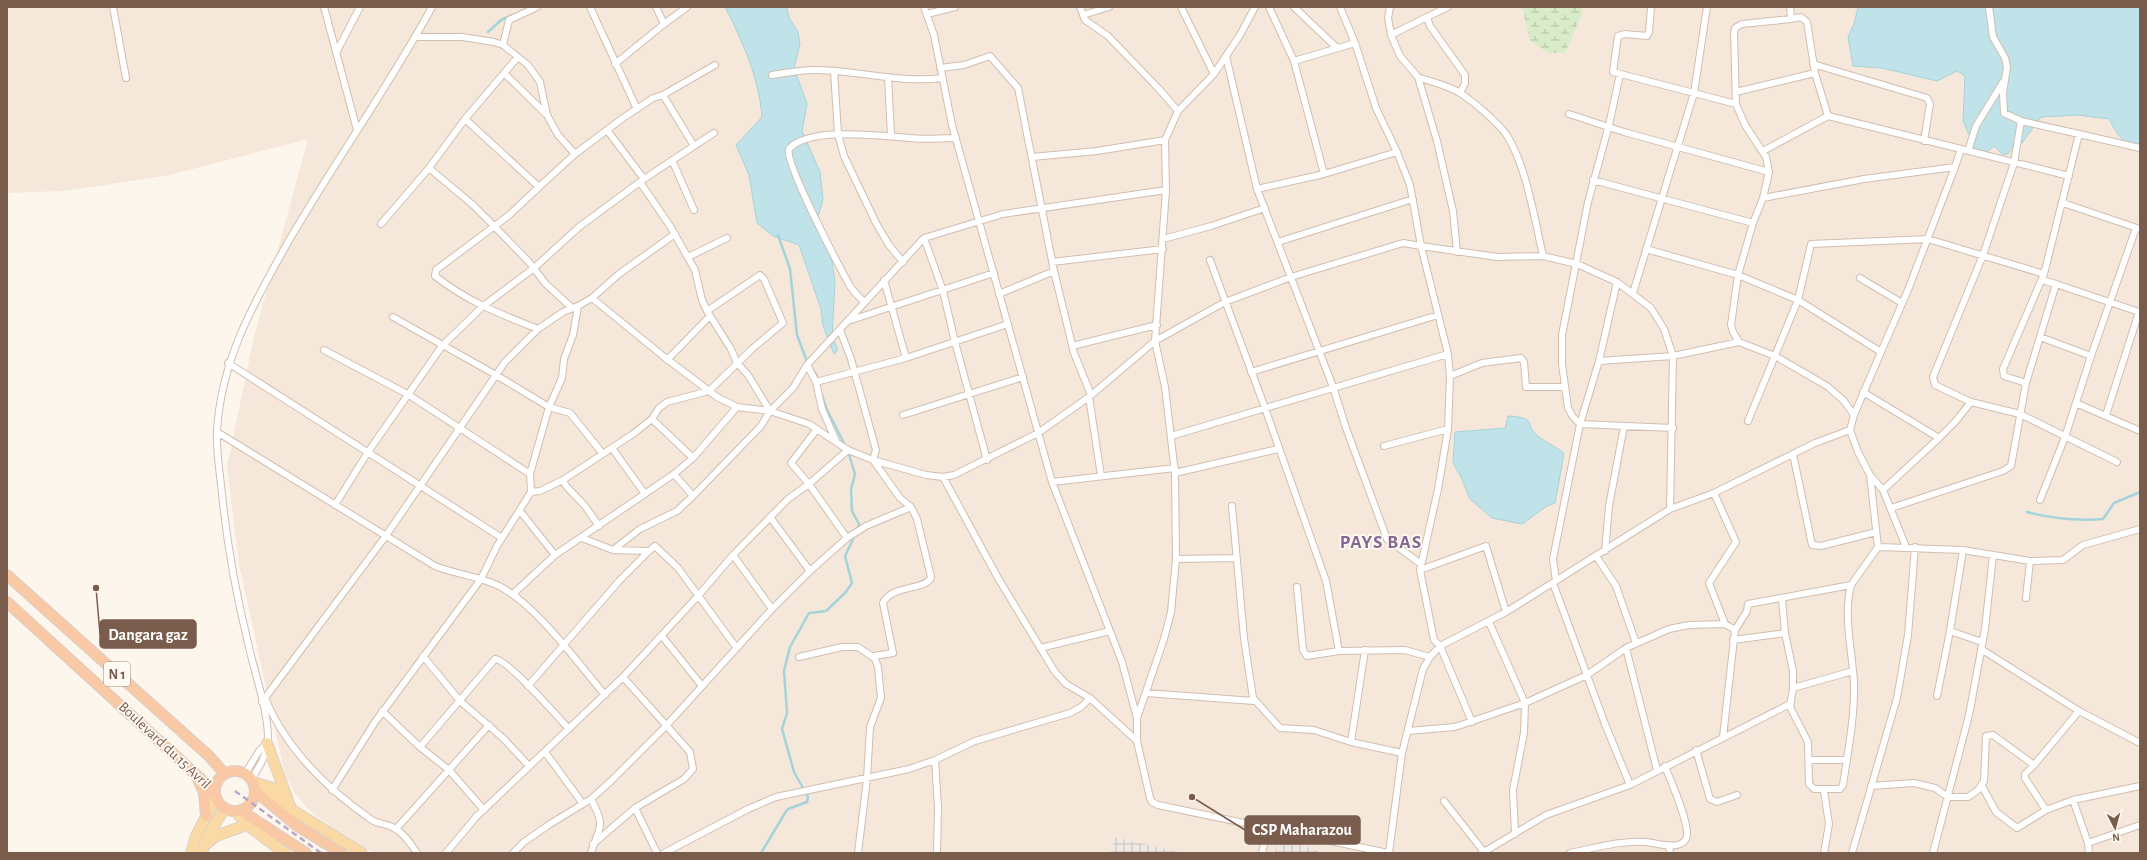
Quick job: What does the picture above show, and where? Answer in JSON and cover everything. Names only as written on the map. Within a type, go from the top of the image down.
[{"type":"highway","name":"Boulevard du 15 Avril","points":[[7,575],[209,756],[225,774]]},
{"type":"highway","name":"Boulevard du 15 Avril","points":[[7,602],[194,772],[216,794]]},
{"type":"highway","points":[[194,772],[204,793],[206,816]]},
{"type":"highway","points":[[306,853],[233,810],[216,794],[218,782],[225,774],[235,772],[251,783],[297,826],[341,853]]},
{"type":"highway","points":[[233,810],[251,803],[251,783]]},
{"type":"main road","points":[[267,743],[292,809]]},
{"type":"main road","points":[[251,783],[362,853]]},
{"type":"main road","points":[[191,853],[196,836],[216,794]]},
{"type":"main road","points":[[233,810],[233,820],[241,827],[257,832]]},
{"type":"main road","points":[[233,810],[251,828],[285,853]]},
{"type":"main road","points":[[202,850],[207,837],[233,810]]},
{"type":"main road","points":[[202,850],[216,836],[241,827]]},
{"type":"street","points":[[113,7],[126,78]]},
{"type":"street","points":[[324,7],[357,130]]},
{"type":"street","points":[[336,53],[360,7]]},
{"type":"street","points":[[251,783],[264,758],[267,743],[266,720],[263,700],[244,628],[225,523],[218,459],[217,432],[221,398],[228,363],[236,343],[272,271],[316,194],[416,37],[432,7]]},
{"type":"street","points":[[504,45],[509,20],[537,7]]},
{"type":"street","points":[[590,7],[637,109]]},
{"type":"street","points":[[656,7],[664,24]]},
{"type":"street","points":[[615,64],[687,7]]},
{"type":"street","points":[[924,7],[934,35],[956,138],[1052,482],[1122,662],[1137,718],[1137,741],[1152,802],[1388,853],[1402,753],[1423,669],[1430,657],[1440,646],[1506,612],[1670,509],[1714,493],[1821,440],[1850,430]]},
{"type":"street","points":[[927,14],[955,7]]},
{"type":"street","points":[[1080,7],[1085,20],[1108,36],[1178,111]]},
{"type":"street","points":[[1083,15],[1109,7]]},
{"type":"street","points":[[1180,7],[1214,74]]},
{"type":"street","points":[[1137,718],[1164,639],[1169,619],[1176,558],[1175,470],[1165,388],[1155,341],[1163,249],[1166,190],[1165,140],[1178,111],[1214,74],[1247,23],[1255,7]]},
{"type":"street","points":[[1269,7],[1294,61],[1324,174]]},
{"type":"street","points":[[1294,7],[1337,48]]},
{"type":"street","points":[[1340,7],[1356,43],[1376,108],[1407,173],[1421,246],[1448,354],[1450,376],[1448,429],[1438,490],[1421,567],[1433,637],[1440,646],[1472,722]]},
{"type":"street","points":[[1390,7],[1388,18],[1391,35],[1400,56],[1418,77],[1446,178],[1453,211],[1457,252]]},
{"type":"street","points":[[1391,35],[1448,7]]},
{"type":"street","points":[[1650,7],[1648,34],[1644,37],[1625,34],[1618,36],[1613,69],[1614,73],[1694,92],[1736,104]]},
{"type":"street","points":[[1633,293],[1694,92],[1707,7]]},
{"type":"street","points":[[1790,7],[1791,19]]},
{"type":"street","points":[[1989,7],[1993,37],[2005,58],[2007,67],[2003,93],[2004,113],[2021,121],[2140,148]]},
{"type":"street","points":[[1427,17],[1430,26],[1465,75],[1465,83],[1460,93]]},
{"type":"street","points":[[1828,116],[1815,73],[1807,22],[1801,17],[1742,24],[1736,28],[1734,34],[1736,104],[1745,125],[1763,151],[1767,162],[1768,172],[1763,198],[1753,223],[1738,275],[1732,325],[1733,332],[1740,342],[1775,356],[1827,386],[1844,401],[1854,415]]},
{"type":"street","points":[[416,37],[462,37],[504,45],[517,58],[528,65],[540,82],[547,115],[558,135],[575,154]]},
{"type":"street","points":[[1294,61],[1356,43]]},
{"type":"street","points":[[940,68],[964,65],[990,56],[1018,88],[1054,271],[1072,346],[1090,396],[1101,476]]},
{"type":"street","points":[[1226,56],[1257,189],[1333,387],[1346,428],[1387,539],[1421,567]]},
{"type":"street","points":[[381,224],[429,168],[464,119],[517,58]]},
{"type":"street","points":[[1813,64],[1927,98],[1930,104],[1924,141]]},
{"type":"street","points":[[538,329],[482,307],[457,293],[434,273],[436,270],[496,227],[575,154],[607,130],[652,98],[663,95],[715,65]]},
{"type":"street","points":[[772,75],[816,70],[920,81],[942,78]]},
{"type":"street","points":[[834,71],[838,134],[844,156],[888,245],[903,262]]},
{"type":"street","points":[[504,73],[547,115]]},
{"type":"street","points":[[1736,92],[1815,73]]},
{"type":"street","points":[[1620,74],[1609,125],[1593,180],[1562,335],[1561,349],[1565,387],[1570,413],[1580,424],[1673,428]]},
{"type":"street","points":[[888,77],[892,136]]},
{"type":"street","points":[[1418,77],[1460,93],[1499,125],[1512,144],[1528,190],[1542,256]]},
{"type":"street","points":[[1968,151],[1976,126],[2005,79]]},
{"type":"street","points":[[663,95],[694,146]]},
{"type":"street","points":[[1569,114],[1609,125],[1624,132],[1768,172]]},
{"type":"street","points":[[1763,151],[1828,116],[2069,176]]},
{"type":"street","points":[[464,119],[539,187]]},
{"type":"street","points":[[2021,121],[2014,163],[1983,255],[1933,377],[1934,385],[1971,402],[2020,414],[2117,462]]},
{"type":"street","points":[[607,130],[642,180],[675,234],[695,270],[702,300],[709,314],[731,349],[737,363],[748,375],[770,411]]},
{"type":"street","points":[[335,504],[368,452],[442,346],[482,307],[534,268],[579,227],[642,180],[714,133]]},
{"type":"street","points":[[864,302],[851,287],[816,222],[788,155],[791,147],[801,142],[838,134],[910,138],[956,138]]},
{"type":"street","points":[[2026,383],[2004,376],[2003,369],[2043,277],[2063,203],[2078,134]]},
{"type":"street","points":[[1032,157],[1097,152],[1165,140]]},
{"type":"street","points":[[1906,547],[1898,531],[1891,508],[1883,490],[1870,475],[1850,430],[1863,392],[1928,239],[1961,149]]},
{"type":"street","points":[[1257,189],[1324,174],[1398,152]]},
{"type":"street","points":[[672,160],[694,210]]},
{"type":"street","points":[[1763,198],[1864,179],[1955,167]]},
{"type":"street","points":[[429,168],[474,205],[534,268],[545,283],[575,307]]},
{"type":"street","points":[[1593,180],[1662,200],[1753,223]]},
{"type":"street","points":[[614,550],[640,529],[677,511],[693,496],[757,430],[770,411],[794,388],[807,365],[924,238],[979,220],[1003,214],[1166,190]]},
{"type":"street","points":[[1278,242],[1413,199]]},
{"type":"street","points":[[2040,500],[2065,437],[2091,356],[2138,228],[2063,203]]},
{"type":"street","points":[[1163,239],[1211,226],[1265,208]]},
{"type":"street","points":[[263,700],[385,537],[505,362],[538,329],[592,298],[619,274],[675,234]]},
{"type":"street","points":[[688,258],[727,238]]},
{"type":"street","points":[[924,238],[943,291],[955,342],[987,460]]},
{"type":"street","points":[[1748,422],[1798,300],[1811,244],[1928,239],[1983,255],[2043,277],[2056,284],[2139,312],[2106,416]]},
{"type":"street","points":[[592,298],[667,360],[709,391],[737,407],[770,411],[817,429],[848,450],[873,460],[926,475],[943,477],[965,471],[1038,433],[1090,396],[1155,341],[1225,302],[1292,277],[1403,243],[1497,257],[1542,256],[1577,264],[1617,282],[1651,308],[1664,329],[1673,356],[1673,428],[1670,509]]},
{"type":"street","points":[[1052,262],[1163,249]]},
{"type":"street","points":[[1646,249],[1738,275],[1798,300],[1881,352]]},
{"type":"street","points":[[1210,260],[1265,408],[1278,449],[1326,581],[1339,651]]},
{"type":"street","points":[[1000,294],[1054,271]]},
{"type":"street","points":[[848,321],[994,273]]},
{"type":"street","points":[[531,492],[540,491],[563,480],[603,454],[652,419],[659,408],[668,402],[709,391],[737,363],[782,325],[781,317],[762,276],[755,276],[709,314],[667,360]]},
{"type":"street","points":[[1860,278],[1902,303]]},
{"type":"street","points":[[884,280],[893,307],[906,358]]},
{"type":"street","points":[[1617,282],[1599,361],[1580,424],[1553,559],[1555,582],[1588,675],[1630,785]]},
{"type":"street","points":[[1891,508],[2008,469],[2012,462],[2026,383],[2056,284]]},
{"type":"street","points":[[332,790],[382,711],[481,579],[502,538],[531,492],[530,474],[549,407],[562,378],[564,359],[573,335],[575,307]]},
{"type":"street","points":[[1251,372],[1438,315]]},
{"type":"street","points":[[393,317],[442,346],[496,375],[549,407],[570,413],[603,454]]},
{"type":"street","points":[[816,382],[906,358],[1008,324]]},
{"type":"street","points":[[1072,346],[1157,325]]},
{"type":"street","points":[[840,330],[854,372],[876,450],[873,460]]},
{"type":"street","points":[[2040,337],[2091,356]]},
{"type":"street","points":[[1599,361],[1673,356],[1740,342]]},
{"type":"street","points":[[324,350],[409,395],[530,474]]},
{"type":"street","points":[[1170,436],[1448,354]]},
{"type":"street","points":[[1450,376],[1482,363],[1521,358],[1524,362],[1526,387],[1565,387]]},
{"type":"street","points":[[228,363],[502,538]]},
{"type":"street","points":[[807,365],[816,382],[822,409],[837,443]]},
{"type":"street","points":[[903,415],[1023,377]]},
{"type":"street","points":[[1863,392],[1938,438]]},
{"type":"street","points":[[1883,490],[1955,422],[1971,402]]},
{"type":"street","points":[[2076,403],[2140,431]]},
{"type":"street","points":[[513,594],[556,555],[674,474],[693,458],[737,407]]},
{"type":"street","points":[[652,419],[693,458]]},
{"type":"street","points":[[1605,551],[1609,506],[1624,426]]},
{"type":"street","points":[[817,429],[791,462],[809,484],[847,538]]},
{"type":"street","points":[[1384,446],[1448,429]]},
{"type":"street","points":[[217,432],[335,504],[385,537],[435,566],[453,573],[481,579],[495,584],[513,594],[525,603],[563,644],[605,695]]},
{"type":"street","points":[[612,448],[645,494]]},
{"type":"street","points":[[1052,482],[1101,476],[1175,470],[1278,449]]},
{"type":"street","points":[[446,853],[484,810],[623,677],[662,636],[733,555],[770,517],[788,499],[809,484],[848,450]]},
{"type":"street","points":[[1793,454],[1812,545],[1821,546],[1876,532]]},
{"type":"street","points":[[873,460],[900,498],[911,507],[923,535],[930,579],[926,582],[893,593],[885,599],[883,610],[893,653],[874,656],[874,658]]},
{"type":"street","points":[[674,474],[693,496]]},
{"type":"street","points":[[1782,599],[1785,633],[1793,671],[1793,688],[1790,704],[1792,713],[1807,738],[1809,784],[1814,789],[1824,790],[1842,788],[1853,712],[1853,670],[1847,604],[1851,585],[1878,547],[1870,475]]},
{"type":"street","points":[[943,477],[998,578],[1055,672],[1066,684],[1090,698],[1137,741]]},
{"type":"street","points":[[563,480],[566,486],[585,506],[599,526]]},
{"type":"street","points":[[1714,493],[1736,542],[1709,583],[1725,624]]},
{"type":"street","points":[[1232,506],[1244,638],[1254,701],[1280,728],[1314,730],[1352,742],[1402,753]]},
{"type":"street","points":[[513,853],[524,842],[591,799],[666,726],[772,609],[810,571],[847,538],[866,526],[911,507]]},
{"type":"street","points":[[520,511],[556,555]]},
{"type":"street","points":[[770,517],[810,571]]},
{"type":"street","points":[[1878,547],[1915,547],[1963,550],[2030,561],[2066,559],[2084,545],[2140,529]]},
{"type":"street","points":[[582,538],[614,550],[649,551]]},
{"type":"street","points":[[528,686],[620,580],[655,546],[678,568],[736,647]]},
{"type":"street","points":[[1421,567],[1486,546],[1506,612]]},
{"type":"street","points":[[1852,853],[1893,712],[1907,643],[1912,603],[1915,547]]},
{"type":"street","points":[[1937,696],[1950,631],[1963,550]]},
{"type":"street","points":[[733,555],[772,609]]},
{"type":"street","points":[[1933,853],[1962,744],[1981,649],[1994,555]]},
{"type":"street","points":[[1596,556],[1616,586],[1636,643]]},
{"type":"street","points":[[1176,558],[1236,558]]},
{"type":"street","points":[[2026,598],[2030,561]]},
{"type":"street","points":[[1723,737],[1733,640],[1735,630],[1747,611],[1748,604],[1782,599],[1851,585]]},
{"type":"street","points":[[1297,587],[1304,654],[1310,656],[1339,651],[1408,650],[1430,657]]},
{"type":"street","points":[[1489,622],[1525,703],[1524,733],[1513,790],[1515,834]]},
{"type":"street","points":[[1408,731],[1447,729],[1472,722],[1525,703],[1588,675],[1626,648],[1636,643],[1679,626],[1725,624],[1735,630]]},
{"type":"street","points":[[1040,648],[1110,631]]},
{"type":"street","points":[[1950,631],[1982,642]]},
{"type":"street","points":[[1733,640],[1785,633]]},
{"type":"street","points":[[662,636],[702,686]]},
{"type":"street","points":[[799,657],[842,647],[858,647],[874,658],[878,666],[882,698],[872,719],[870,727],[867,779],[858,853]]},
{"type":"street","points":[[1626,648],[1657,770]]},
{"type":"street","points":[[1981,649],[2079,712],[2140,743]]},
{"type":"street","points":[[1352,742],[1365,650]]},
{"type":"street","points":[[423,656],[460,701],[489,725],[529,766]]},
{"type":"street","points":[[420,747],[495,659],[502,662],[528,686],[569,729]]},
{"type":"street","points":[[1793,688],[1853,670]]},
{"type":"street","points":[[593,844],[635,808],[684,778],[693,769],[690,752],[623,677]]},
{"type":"street","points":[[1146,693],[1254,701]]},
{"type":"street","points":[[664,853],[748,808],[776,796],[897,772],[935,760],[975,741],[1070,713],[1081,708],[1090,698]]},
{"type":"street","points":[[263,700],[282,732],[299,754],[332,790],[374,821],[396,829],[409,842],[417,853]]},
{"type":"street","points":[[1444,801],[1483,852],[1556,810],[1630,785],[1696,750],[1790,704]]},
{"type":"street","points":[[382,711],[420,747],[450,770],[484,810]]},
{"type":"street","points":[[2046,810],[2025,778],[2026,774],[2079,712]]},
{"type":"street","points":[[396,829],[489,725]]},
{"type":"street","points":[[1871,786],[1914,784],[1935,788],[1948,797],[1968,797],[1982,786],[1986,777],[1984,738],[1988,735],[1993,735],[2034,765]]},
{"type":"street","points":[[1696,750],[1710,799],[1717,802],[1738,795]]},
{"type":"street","points":[[545,752],[583,804]]},
{"type":"street","points":[[935,760],[938,807],[937,853]]},
{"type":"street","points":[[1809,760],[1846,760]]},
{"type":"street","points":[[1570,853],[1623,842],[1669,845],[1682,844],[1686,840],[1687,827],[1665,766]]},
{"type":"street","points":[[1982,786],[1996,812],[2017,828],[2046,810],[2073,800],[2140,786]]},
{"type":"street","points":[[1824,790],[1829,824],[1824,853]]},
{"type":"street","points":[[591,799],[601,821],[601,827],[593,844],[591,853]]},
{"type":"street","points":[[2073,800],[2088,843],[2089,853]]},
{"type":"street","points":[[635,808],[657,853]]},
{"type":"street","points":[[2088,843],[2140,825]]},
{"type":"street","points":[[1262,853],[1268,828]]},
{"type":"street","points":[[1669,845],[1670,853]]},
{"type":"shaded area","points":[[7,7],[725,7],[744,44],[760,95],[762,117],[736,145],[749,175],[757,223],[773,236],[799,245],[821,309],[823,326],[832,337],[835,282],[832,261],[818,217],[823,199],[820,172],[802,131],[807,104],[794,68],[798,32],[789,18],[787,9],[789,7],[1858,7],[1854,24],[1848,37],[1853,66],[1882,68],[1937,81],[1957,71],[1965,76],[1963,121],[1976,151],[1994,146],[2003,155],[2009,153],[2014,143],[2040,117],[2077,115],[2109,119],[2120,138],[2140,149],[2140,853],[1183,853],[1115,837],[1110,853],[374,853],[355,843],[311,812],[296,795],[285,775],[239,564],[227,466],[254,337],[308,139],[170,175],[65,191],[7,193]]},
{"type":"shaded area","points":[[1279,835],[1322,853],[1275,853]]},
{"type":"shaded area","points":[[1115,837],[1183,853],[1110,853]]},
{"type":"green space","points":[[1522,7],[1582,7],[1582,14],[1565,53],[1548,53],[1530,41]]},
{"type":"water","points":[[725,7],[789,7],[787,9],[789,18],[798,32],[800,44],[794,68],[807,104],[802,131],[820,172],[823,199],[818,217],[832,261],[835,282],[832,337],[838,350],[834,354],[823,326],[821,309],[799,245],[773,236],[757,223],[749,175],[736,145],[762,117],[760,103],[754,74],[749,60]]},
{"type":"water","points":[[1858,7],[2140,7],[2140,149],[2125,142],[2109,119],[2077,115],[2041,117],[2022,143],[2014,143],[2009,153],[2003,155],[1994,146],[1983,155],[1976,151],[1963,121],[1965,76],[1957,71],[1937,81],[1882,68],[1853,66],[1848,37],[1854,24]]},
{"type":"water","points":[[1508,416],[1524,418],[1529,422],[1531,429],[1539,437],[1564,453],[1555,503],[1547,506],[1522,524],[1492,518],[1470,499],[1461,477],[1453,463],[1455,432],[1505,428]]},
{"type":"waterway","points":[[488,32],[501,20],[512,15]]},
{"type":"waterway","points":[[778,235],[790,269],[797,335],[808,364]]},
{"type":"waterway","points":[[811,368],[816,374],[818,381]]},
{"type":"waterway","points":[[821,393],[827,410],[846,447]]},
{"type":"waterway","points":[[848,451],[855,474],[851,489],[852,511],[859,524],[857,530]]},
{"type":"waterway","points":[[2027,512],[2065,519],[2103,519],[2114,503],[2140,492]]},
{"type":"waterway","points":[[761,853],[788,809],[807,802],[808,797],[794,772],[782,729],[787,713],[784,671],[790,647],[809,613],[826,611],[845,593],[852,583],[845,556],[855,535]]},
{"type":"railway","points":[[235,791],[321,853]]},
{"type":"place","name":"Dangara gaz","points":[[96,588]]},
{"type":"place","name":"CSP Maharazou","points":[[1192,797]]},
{"type":"district","name":"PAYS BAS","points":[[1381,541]]}]
